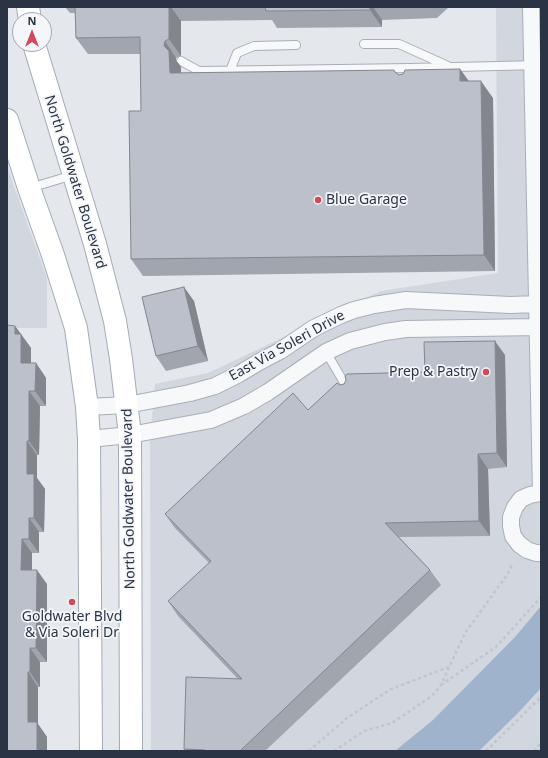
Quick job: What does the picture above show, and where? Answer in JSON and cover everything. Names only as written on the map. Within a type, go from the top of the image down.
[{"type":"main road","name":"North Goldwater Boulevard","points":[[36,52],[95,244],[115,321],[121,359],[130,435],[131,751]]},
{"type":"main road","points":[[7,120],[53,254],[76,328],[87,407],[89,438],[91,751]]},
{"type":"street","points":[[531,7],[537,65],[541,493],[530,495],[515,507],[511,517],[511,526],[513,536],[519,544],[527,550],[541,553]]},
{"type":"street","name":"East Via Soleri Drive","points":[[87,407],[127,405],[190,393],[215,386],[280,351],[314,328],[354,310],[374,305],[406,300],[510,305],[539,317]]},
{"type":"street","name":"East Via Soleri Drive","points":[[89,438],[130,435],[211,420],[244,406],[268,392],[326,352],[350,340],[385,332],[539,317]]},
{"type":"lane","points":[[364,44],[399,44],[450,67]]},
{"type":"lane","points":[[230,71],[237,53],[254,46],[296,45]]},
{"type":"lane","points":[[181,61],[199,71],[410,71],[450,67],[537,65]]},
{"type":"lane","points":[[30,188],[74,175]]},
{"type":"lane","points":[[326,352],[351,394]]},
{"type":"path","points":[[334,751],[364,732],[392,723],[432,696],[441,685],[465,634],[507,575],[512,565]]},
{"type":"path","points":[[441,685],[496,647],[541,597]]},
{"type":"path","points":[[309,751],[347,718],[391,689],[449,667]]},
{"type":"path","points":[[486,751],[541,697]]},
{"type":"path","points":[[534,751],[541,743]]},
{"type":"shaded area","points":[[496,7],[541,7],[541,751],[151,751],[150,440],[155,384],[208,373],[381,291],[498,273]]},
{"type":"shaded area","points":[[7,167],[47,278],[47,328],[7,328]]},
{"type":"water","points":[[541,606],[541,688],[518,713],[479,751],[395,751],[433,720],[515,637]]},
{"type":"building","name":"Blue Garage","points":[[75,7],[169,7],[169,39],[165,41],[164,45],[169,51],[170,73],[394,70],[399,75],[403,74],[405,70],[460,69],[460,81],[481,81],[484,255],[131,259],[129,111],[141,111],[140,37],[76,38]]},
{"type":"building","points":[[265,7],[370,7],[370,10],[266,11]]},
{"type":"building","points":[[184,287],[198,346],[156,356],[142,297]]},
{"type":"building","points":[[7,325],[15,326],[15,334],[21,334],[21,363],[36,363],[35,391],[29,391],[29,441],[27,441],[27,474],[34,474],[34,518],[29,518],[29,539],[22,539],[21,570],[37,570],[36,648],[30,648],[30,672],[28,672],[28,722],[37,722],[37,751],[7,751]]},
{"type":"building","points":[[495,341],[497,453],[478,454],[479,521],[385,523],[430,570],[240,751],[206,751],[184,749],[186,677],[242,679],[168,601],[211,561],[165,514],[293,393],[308,410],[337,383],[340,385],[344,384],[346,380],[345,376],[347,374],[425,372],[424,342]]},
{"type":"place","name":"Blue Garage","points":[[318,200]]},
{"type":"place","name":"Prep & Pastry","points":[[486,372]]},
{"type":"place","name":"Goldwater Blvd & Via Soleri Dr","points":[[72,602]]}]
